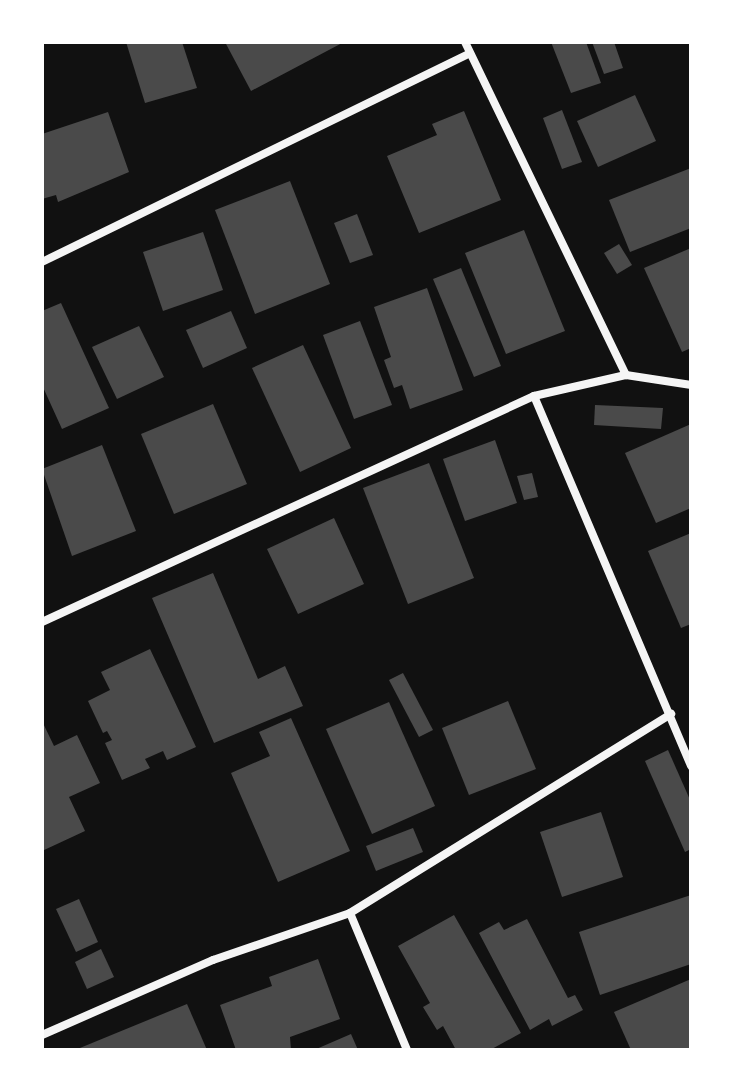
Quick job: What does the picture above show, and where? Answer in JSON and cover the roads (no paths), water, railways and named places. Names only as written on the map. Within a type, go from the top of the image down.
[{"type":"street","points":[[42,262],[469,46],[626,375]]},
{"type":"street","points":[[42,622],[534,396],[626,375],[691,385]]},
{"type":"street","points":[[534,396],[691,766]]},
{"type":"street","points":[[42,1035],[213,960],[350,913],[671,714]]},
{"type":"street","points":[[350,913],[407,1050]]}]
